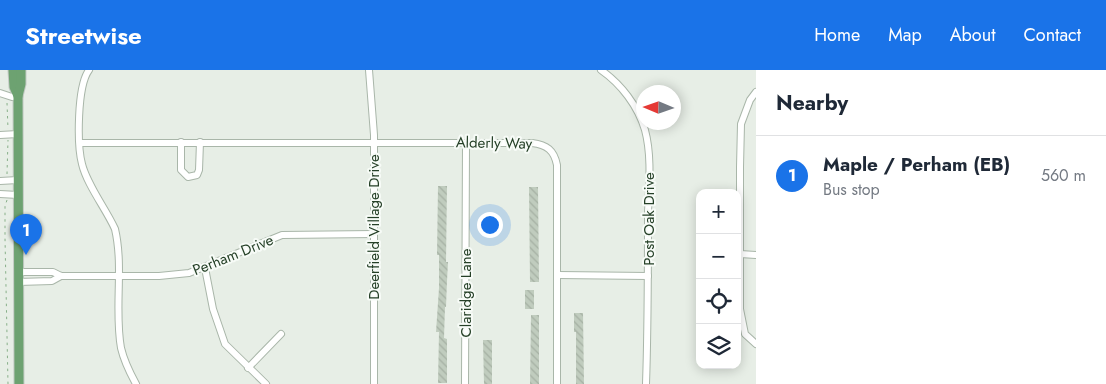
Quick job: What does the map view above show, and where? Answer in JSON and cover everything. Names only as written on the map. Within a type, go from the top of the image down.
[{"type":"main road","points":[[13,70],[14,87],[18,96]]},
{"type":"main road","points":[[19,384],[18,180],[13,135],[21,84],[21,70]]},
{"type":"street","points":[[87,70],[82,84],[80,101],[82,165],[115,229],[118,240],[119,322],[122,350],[136,384]]},
{"type":"street","name":"Deerfield Village Drive","points":[[369,70],[374,143],[374,384]]},
{"type":"street","name":"Post Oak Drive","points":[[601,70],[628,95],[646,132],[649,161],[646,384]]},
{"type":"street","points":[[740,234],[741,124],[750,100],[756,92]]},
{"type":"street","points":[[4,95],[18,96]]},
{"type":"street","points":[[0,135],[13,135]]},
{"type":"street","points":[[181,142],[182,170],[188,177],[193,177],[199,170],[200,142]]},
{"type":"street","name":"Alderly Way","points":[[80,143],[532,143],[547,147],[553,152],[557,165],[557,384]]},
{"type":"street","name":"Claridge Lane","points":[[465,384],[466,143]]},
{"type":"street","points":[[4,181],[18,180]]},
{"type":"street","points":[[4,194],[18,195]]},
{"type":"street","name":"Perham Drive","points":[[18,282],[52,280],[61,276],[175,275],[195,272],[254,245],[282,235],[374,234]]},
{"type":"street","points":[[741,254],[756,255]]},
{"type":"street","points":[[205,268],[213,309],[225,344],[266,384]]},
{"type":"street","name":"Perham Drive","points":[[18,272],[53,272],[61,276]]},
{"type":"street","points":[[558,275],[648,276]]},
{"type":"street","points":[[740,279],[741,318],[745,334],[756,344]]},
{"type":"street","points":[[248,368],[281,334]]},
{"type":"path","points":[[4,95],[13,135],[4,181]]},
{"type":"path","points":[[4,194],[8,384]]},
{"type":"building","points":[[438,186],[447,186],[446,262],[448,262],[444,338],[447,339],[447,383],[438,383],[439,332],[436,332],[439,288],[439,255],[437,255]]},
{"type":"building","points":[[529,187],[538,187],[539,282],[530,282]]},
{"type":"building","points":[[525,290],[534,290],[534,309],[525,309]]},
{"type":"building","points":[[574,313],[583,313],[584,384],[576,384]]},
{"type":"building","points":[[531,315],[539,315],[539,384],[530,384]]},
{"type":"building","points":[[483,340],[492,340],[492,384],[484,384]]},
{"type":"place","name":"Maple / Perham (EB)","points":[[26,255]]}]
